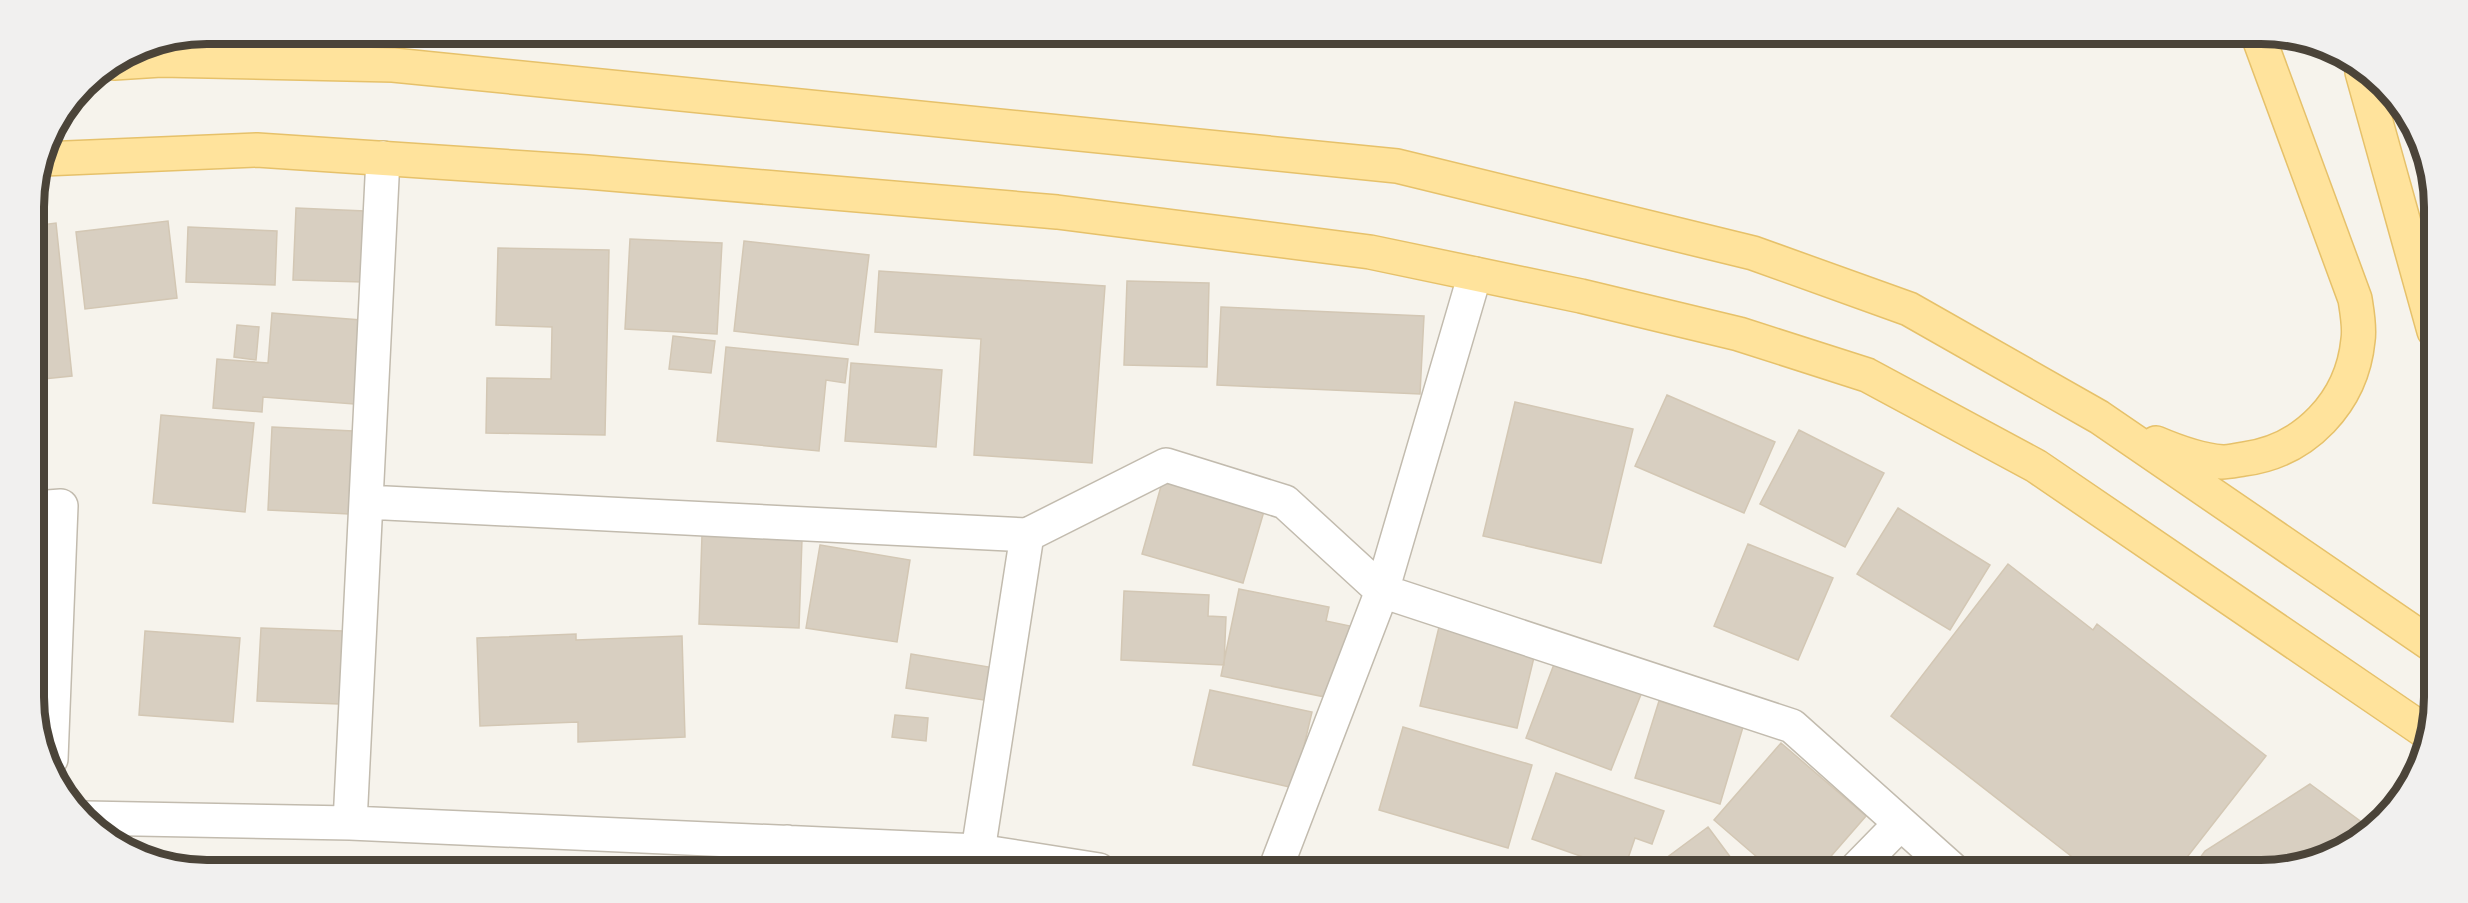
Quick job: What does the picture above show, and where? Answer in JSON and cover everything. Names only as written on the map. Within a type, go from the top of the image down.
[{"type":"main road","points":[[2099,417],[2183,454],[2223,462],[2264,456],[2301,439],[2308,433],[2330,412],[2350,378],[2359,339],[2355,299],[2261,44]]},
{"type":"main road","points":[[132,62],[161,60],[393,65],[1397,166],[1753,253],[1909,309],[2099,417],[2424,639]]},
{"type":"main road","points":[[2363,79],[2424,296]]},
{"type":"main road","points":[[51,159],[257,150],[587,172],[1057,212],[1370,252],[1581,296],[1739,334],[1867,375],[2036,466],[2421,728]]},
{"type":"street","points":[[350,823],[383,158]]},
{"type":"street","points":[[1279,859],[1382,591],[1475,274]]},
{"type":"street","points":[[366,502],[1027,535],[1166,465],[1285,502],[1382,591],[1792,726],[1941,859]]},
{"type":"street","points":[[44,507],[61,506],[51,747]]},
{"type":"street","points":[[978,851],[1027,535]]},
{"type":"street","points":[[98,818],[350,823],[787,856],[978,851],[1022,860]]},
{"type":"street","points":[[1866,859],[1900,824]]},
{"type":"building","points":[[296,208],[365,211],[363,282],[293,280]]},
{"type":"building","points":[[168,221],[177,298],[85,309],[76,232]]},
{"type":"building","points":[[56,223],[72,376],[44,379],[44,225]]},
{"type":"building","points":[[188,227],[277,231],[275,285],[186,282]]},
{"type":"building","points":[[630,239],[722,243],[717,334],[625,329]]},
{"type":"building","points":[[744,241],[869,255],[858,345],[734,331]]},
{"type":"building","points":[[498,248],[609,250],[605,435],[486,433],[487,378],[551,379],[552,327],[496,325]]},
{"type":"building","points":[[879,271],[1105,286],[1092,463],[974,455],[981,339],[875,332]]},
{"type":"building","points":[[1127,281],[1209,283],[1207,367],[1124,365]]},
{"type":"building","points":[[1221,307],[1424,316],[1420,394],[1217,385]]},
{"type":"building","points":[[272,313],[374,321],[367,405],[263,397],[262,412],[213,408],[217,359],[268,363]]},
{"type":"building","points":[[237,325],[259,327],[256,360],[234,357]]},
{"type":"building","points":[[673,336],[715,341],[711,373],[669,369]]},
{"type":"building","points":[[726,347],[848,359],[845,383],[826,380],[819,451],[717,441]]},
{"type":"building","points":[[851,363],[942,370],[936,447],[845,441]]},
{"type":"building","points":[[1667,395],[1775,442],[1744,513],[1635,466]]},
{"type":"building","points":[[1515,402],[1633,429],[1601,563],[1483,536]]},
{"type":"building","points":[[161,415],[254,423],[245,512],[153,503]]},
{"type":"building","points":[[272,427],[353,431],[349,514],[268,510]]},
{"type":"building","points":[[1799,430],[1884,473],[1845,547],[1760,504]]},
{"type":"building","points":[[1165,472],[1267,501],[1243,583],[1142,554]]},
{"type":"building","points":[[1898,508],[1990,565],[1950,630],[1857,574]]},
{"type":"building","points":[[702,535],[802,539],[799,628],[699,624]]},
{"type":"building","points":[[1748,544],[1833,578],[1798,660],[1714,626]]},
{"type":"building","points":[[820,545],[910,560],[897,642],[806,628]]},
{"type":"building","points":[[2008,564],[2093,630],[2097,624],[2266,756],[2186,859],[2075,859],[1891,716]]},
{"type":"building","points":[[1239,589],[1329,607],[1326,621],[1350,626],[1335,699],[1221,676]]},
{"type":"building","points":[[1124,591],[1209,595],[1208,616],[1226,617],[1224,665],[1121,660]]},
{"type":"building","points":[[1439,627],[1536,649],[1517,728],[1420,706]]},
{"type":"building","points":[[261,628],[343,631],[339,704],[257,701]]},
{"type":"building","points":[[145,631],[240,638],[233,722],[139,715]]},
{"type":"building","points":[[576,634],[576,640],[682,636],[685,737],[578,742],[578,722],[480,726],[477,638]]},
{"type":"building","points":[[911,654],[995,668],[990,701],[906,688]]},
{"type":"building","points":[[1556,659],[1642,692],[1611,770],[1526,738]]},
{"type":"building","points":[[1210,690],[1312,712],[1294,788],[1193,765]]},
{"type":"building","points":[[1659,701],[1743,727],[1720,804],[1635,778]]},
{"type":"building","points":[[895,715],[928,718],[926,741],[892,737]]},
{"type":"building","points":[[1403,727],[1532,765],[1508,848],[1379,810]]},
{"type":"building","points":[[1781,743],[1866,816],[1828,859],[1760,859],[1714,820]]},
{"type":"building","points":[[1556,773],[1664,811],[1652,844],[1635,838],[1628,859],[1590,859],[1532,839]]},
{"type":"building","points":[[2310,784],[2364,824],[2343,838],[2324,847],[2293,856],[2272,859],[2199,859],[2205,851]]},
{"type":"building","points":[[1708,827],[1732,859],[1664,859]]},
{"type":"building","points":[[907,852],[914,860],[899,860]]}]
